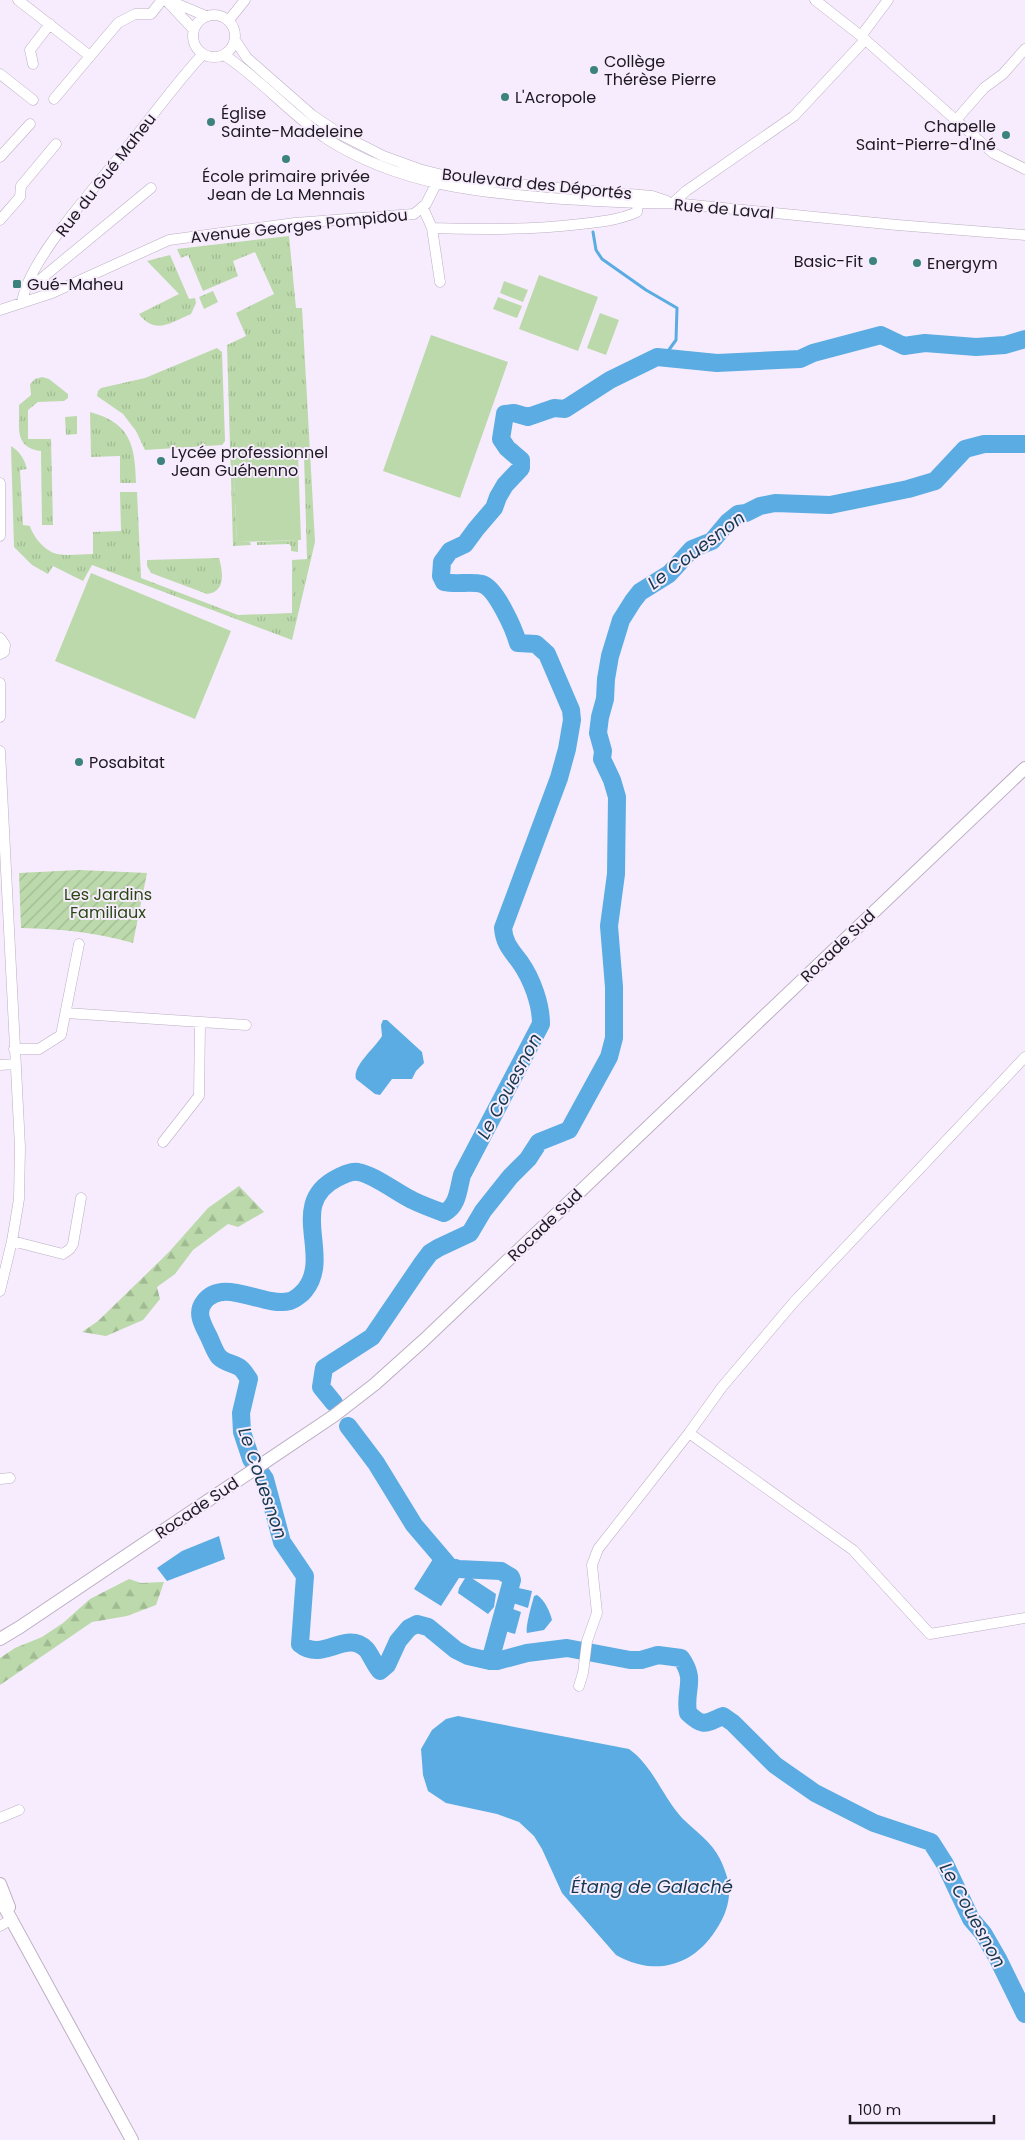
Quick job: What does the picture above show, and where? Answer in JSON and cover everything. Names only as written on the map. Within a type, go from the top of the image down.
[{"type":"main road","name":"Rocade Sud","points":[[0,1639],[247,1475],[334,1415],[375,1384],[424,1340],[1025,768]]},
{"type":"main road","name":"Rocade Sud","points":[[0,1643],[20,1627]]},
{"type":"main road","points":[[0,1884],[12,1919]]},
{"type":"main road","points":[[0,1899],[132,2140]]},
{"type":"street","points":[[18,0],[90,56]]},
{"type":"street","points":[[54,99],[118,23],[135,14],[150,14],[162,0]]},
{"type":"street","points":[[167,0],[206,16]]},
{"type":"street","points":[[167,0],[194,30]]},
{"type":"street","points":[[229,20],[244,0]]},
{"type":"street","points":[[815,0],[863,38],[993,153],[1025,169]]},
{"type":"street","points":[[673,203],[686,191],[794,116],[863,38],[888,0]]},
{"type":"street","points":[[214,14],[229,20],[234,29],[235,40],[233,46],[224,55],[217,57],[203,54],[194,44],[194,30],[198,22],[206,16],[214,14]]},
{"type":"street","points":[[33,64],[30,50],[50,24]]},
{"type":"street","name":"Boulevard des Déportés","points":[[235,40],[241,51],[312,115],[383,156],[460,189],[527,196],[638,203]]},
{"type":"street","points":[[956,120],[984,88],[1003,74],[1025,49]]},
{"type":"street","name":"Rue du Gué Maheu","points":[[22,303],[26,287],[39,261],[58,234],[203,54]]},
{"type":"street","name":"Boulevard des Déportés","points":[[224,55],[326,138],[363,158],[438,180],[486,182],[652,196],[673,203]]},
{"type":"street","points":[[0,74],[33,100]]},
{"type":"street","points":[[0,157],[30,124]]},
{"type":"street","points":[[0,220],[20,197],[20,186],[56,144]]},
{"type":"street","name":"Avenue Georges Pompidou","points":[[0,310],[52,293],[169,240],[295,223],[408,215],[423,208],[438,180]]},
{"type":"street","points":[[26,287],[36,283],[151,188]]},
{"type":"street","points":[[432,228],[536,229],[568,226],[625,217],[637,212],[638,203]]},
{"type":"street","name":"Rue de Laval","points":[[638,203],[673,203],[897,225],[1025,235]]},
{"type":"street","points":[[423,208],[432,228],[440,282]]},
{"type":"street","points":[[0,483],[0,536]]},
{"type":"street","points":[[0,638],[5,645],[4,652],[0,654]]},
{"type":"street","points":[[0,683],[0,717]]},
{"type":"street","points":[[0,752],[20,1147],[19,1199],[12,1241],[0,1291]]},
{"type":"street","points":[[14,1049],[39,1049],[61,1034],[79,944]]},
{"type":"street","points":[[66,1013],[246,1025]]},
{"type":"street","points":[[162,1142],[199,1096],[200,1023]]},
{"type":"street","points":[[579,1686],[587,1641],[597,1614],[592,1565],[598,1549],[689,1433],[722,1387],[794,1302],[1025,1057]]},
{"type":"street","points":[[0,1066],[15,1064]]},
{"type":"street","points":[[12,1241],[63,1254],[73,1244],[81,1198]]},
{"type":"street","points":[[689,1433],[853,1550],[930,1634],[1025,1618]]},
{"type":"street","points":[[0,1818],[19,1810]]},
{"type":"street","points":[[0,1926],[12,1919]]},
{"type":"green space","points":[[289,236],[296,308],[302,308],[315,542],[292,640],[92,565],[83,581],[53,566],[48,574],[32,565],[14,547],[11,446],[21,456],[27,469],[20,470],[23,525],[30,526],[37,539],[48,550],[61,555],[93,554],[93,532],[121,531],[120,492],[137,492],[141,578],[238,615],[292,613],[292,560],[307,559],[304,455],[233,458],[237,542],[250,542],[251,545],[233,546],[227,345],[246,336],[236,313],[274,294],[255,252],[233,261],[238,276],[203,291],[188,255],[181,258],[177,249]]},
{"type":"green space","points":[[170,255],[189,299],[195,298],[196,303],[191,314],[157,326],[145,320],[139,314],[179,294],[147,261]]},
{"type":"green space","points":[[539,275],[598,297],[578,351],[519,329]]},
{"type":"green space","points":[[504,281],[528,290],[523,302],[500,293]]},
{"type":"green space","points":[[213,291],[218,302],[204,309],[199,297]]},
{"type":"green space","points":[[498,297],[522,306],[517,318],[493,309]]},
{"type":"green space","points":[[600,313],[619,320],[606,355],[587,348]]},
{"type":"green space","points":[[431,335],[508,362],[460,498],[383,471]]},
{"type":"green space","points":[[217,348],[222,352],[225,441],[222,445],[145,450],[136,431],[123,414],[97,396],[101,388],[145,378]]},
{"type":"green space","points":[[42,377],[49,379],[68,394],[68,398],[64,401],[38,402],[28,410],[28,439],[51,439],[53,525],[42,525],[41,451],[26,445],[22,440],[19,428],[19,405],[31,395],[30,384],[35,379]]},
{"type":"green space","points":[[90,412],[114,422],[128,437],[134,457],[136,483],[120,483],[120,456],[91,457]]},
{"type":"green space","points":[[77,416],[77,434],[66,435],[65,417]]},
{"type":"green space","points":[[298,455],[301,540],[237,542],[233,458]]},
{"type":"green space","points":[[298,540],[298,552],[291,551],[289,544],[257,545],[257,542]]},
{"type":"green space","points":[[219,558],[222,580],[217,590],[207,594],[151,573],[147,566],[147,560]]},
{"type":"green space","points":[[91,573],[231,631],[195,719],[55,661]]},
{"type":"green space","name":"Les Jardins Familiaux","points":[[79,870],[147,873],[133,943],[78,932],[21,928],[19,873]]},
{"type":"green space","points":[[239,1186],[264,1212],[238,1227],[228,1224],[193,1250],[175,1274],[157,1287],[160,1299],[143,1320],[106,1336],[82,1332],[98,1321],[169,1252],[208,1208]]},
{"type":"green space","points":[[129,1579],[141,1583],[164,1582],[156,1605],[127,1616],[92,1622],[0,1685],[0,1658],[15,1648],[42,1637],[63,1623],[90,1599]]},
{"type":"water","points":[[383,1020],[387,1020],[422,1052],[424,1063],[416,1071],[412,1079],[392,1079],[380,1095],[375,1094],[356,1079],[356,1074],[361,1063],[382,1036],[381,1025]]},
{"type":"water","points":[[219,1536],[225,1559],[167,1581],[157,1568],[182,1551]]},
{"type":"water","points":[[433,1559],[459,1578],[441,1606],[414,1589]]},
{"type":"water","points":[[467,1575],[496,1594],[494,1607],[488,1614],[458,1593]]},
{"type":"water","points":[[514,1587],[532,1591],[528,1608],[510,1602]]},
{"type":"water","points":[[537,1595],[545,1603],[552,1620],[544,1630],[527,1633],[530,1610],[534,1596]]},
{"type":"water","points":[[510,1608],[521,1612],[515,1634],[505,1631]]},
{"type":"water","name":"Étang de Galaché","points":[[458,1716],[629,1749],[637,1756],[645,1764],[682,1818],[713,1847],[723,1866],[729,1885],[728,1903],[721,1921],[710,1939],[699,1950],[674,1964],[646,1966],[616,1955],[562,1893],[542,1849],[534,1836],[519,1822],[497,1814],[446,1803],[428,1791],[423,1775],[421,1749],[432,1730],[446,1719]]},
{"type":"waterway","points":[[593,232],[596,250],[602,259],[646,290],[677,308],[676,340],[663,358]]},
{"type":"waterway","name":"Le Couesnon","points":[[1025,339],[1005,345],[976,347],[925,343],[904,346],[881,335],[813,353],[800,359],[717,363],[657,357],[610,380],[565,409],[554,408],[528,417],[514,413],[505,414],[501,439],[507,448],[521,460],[521,468],[505,485],[494,508],[465,544],[450,551],[442,562],[441,576],[444,582],[482,584],[493,593],[504,610],[518,643],[536,644],[547,654],[571,710],[572,720],[567,749],[559,778],[503,928],[506,942],[532,984],[538,1000],[541,1024],[462,1175],[457,1197],[449,1210],[444,1213],[420,1204],[365,1174],[355,1172],[344,1175],[322,1189],[314,1202],[312,1231],[315,1261],[312,1276],[302,1293],[290,1301],[279,1302],[244,1294],[222,1292],[212,1295],[204,1302],[200,1310],[203,1325],[219,1357],[240,1368],[249,1379],[241,1413],[242,1432],[251,1459],[265,1479],[282,1542],[305,1576],[300,1644],[309,1649],[317,1650],[350,1642],[358,1644],[368,1651],[380,1671],[387,1665],[398,1641],[409,1628],[417,1624],[428,1627],[456,1650],[468,1656],[490,1661],[527,1653],[567,1648],[630,1660],[641,1660],[658,1655],[681,1658],[686,1666],[689,1679],[688,1713],[697,1720],[704,1723],[723,1716],[733,1723],[775,1765],[815,1793],[874,1823],[931,1842],[945,1864],[971,1919],[983,1933],[998,1959],[1025,2014]]},
{"type":"waterway","name":"Le Couesnon","points":[[334,1403],[321,1387],[324,1368],[372,1337],[430,1253],[470,1233],[483,1211],[510,1177],[528,1159],[539,1142],[569,1130],[609,1057],[614,1038],[614,987],[609,926],[616,874],[617,797],[612,780],[602,759],[603,751],[598,733],[605,699],[610,656],[621,620],[633,601],[640,592],[669,574],[692,549],[712,541],[728,522],[738,514],[775,503],[830,505],[908,489],[935,481],[965,449],[984,444],[1025,444]]},
{"type":"waterway","name":"Le Couesnon","points":[[348,1426],[376,1463],[414,1525],[449,1566],[459,1569],[501,1571],[511,1577],[512,1580],[490,1661]]},
{"type":"place","name":"Collège Thérèse Pierre","points":[[594,70]]},
{"type":"place","name":"L'Acropole","points":[[505,97]]},
{"type":"place","name":"Église Sainte-Madeleine","points":[[211,122]]},
{"type":"place","name":"Chapelle Saint-Pierre-d'Iné","points":[[1006,135]]},
{"type":"place","name":"École primaire privée Jean de La Mennais","points":[[286,159]]},
{"type":"place","name":"Basic-Fit","points":[[873,261]]},
{"type":"place","name":"Energym","points":[[917,263]]},
{"type":"place","name":"Gué-Maheu","points":[[17,284]]},
{"type":"place","name":"Lycée professionnel Jean Guéhenno","points":[[161,461]]},
{"type":"place","name":"Posabitat","points":[[79,762]]}]
